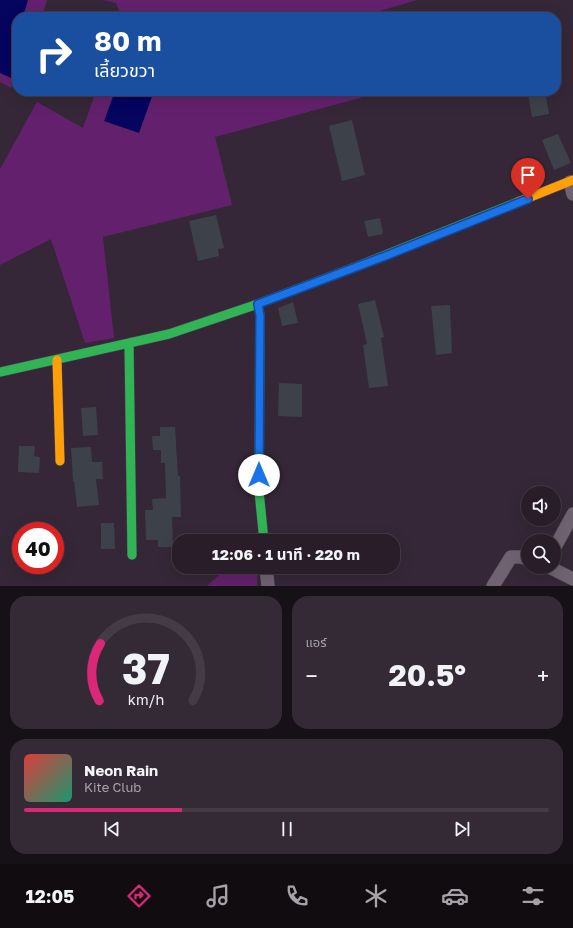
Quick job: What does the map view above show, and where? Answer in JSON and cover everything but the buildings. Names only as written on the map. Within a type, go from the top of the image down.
[{"type":"street","points":[[0,372],[169,334],[258,304],[572,186]]},
{"type":"street","points":[[258,304],[260,316],[259,491],[263,534]]},
{"type":"street","points":[[129,344],[132,555]]},
{"type":"street","points":[[57,360],[60,461]]},
{"type":"street","points":[[561,536],[573,514]]},
{"type":"street","points":[[493,586],[511,557],[521,557]]},
{"type":"street","points":[[561,573],[573,579]]},
{"type":"street","points":[[267,574],[268,586]]},
{"type":"shaded area","points":[[0,0],[47,0],[43,12],[12,12],[12,86],[11,88],[0,82]]},
{"type":"shaded area","points":[[0,0],[28,0],[24,12],[12,12],[12,76],[11,78],[0,73]]},
{"type":"shaded area","points":[[103,0],[417,0],[376,12],[120,12],[116,3]]},
{"type":"shaded area","points":[[94,96],[367,96],[215,137],[232,205],[103,237],[114,338],[85,343],[51,239],[0,265],[0,169],[37,102],[83,128]]},
{"type":"shaded area","points":[[113,96],[152,96],[139,133],[104,121]]},
{"type":"shaded area","points":[[220,574],[257,574],[257,586],[207,586]]},
{"type":"traffic: fast","points":[[0,372],[169,334],[252,306],[353,268],[518,202]]},
{"type":"traffic: fast","points":[[258,304],[260,316],[259,491],[263,534]]},
{"type":"traffic: fast","points":[[129,344],[132,555]]},
{"type":"traffic: slow","points":[[518,202],[573,180]]},
{"type":"traffic: slow","points":[[57,360],[60,461]]},
{"type":"route","points":[[259,475],[260,316],[258,304],[388,255],[528,199]]}]
